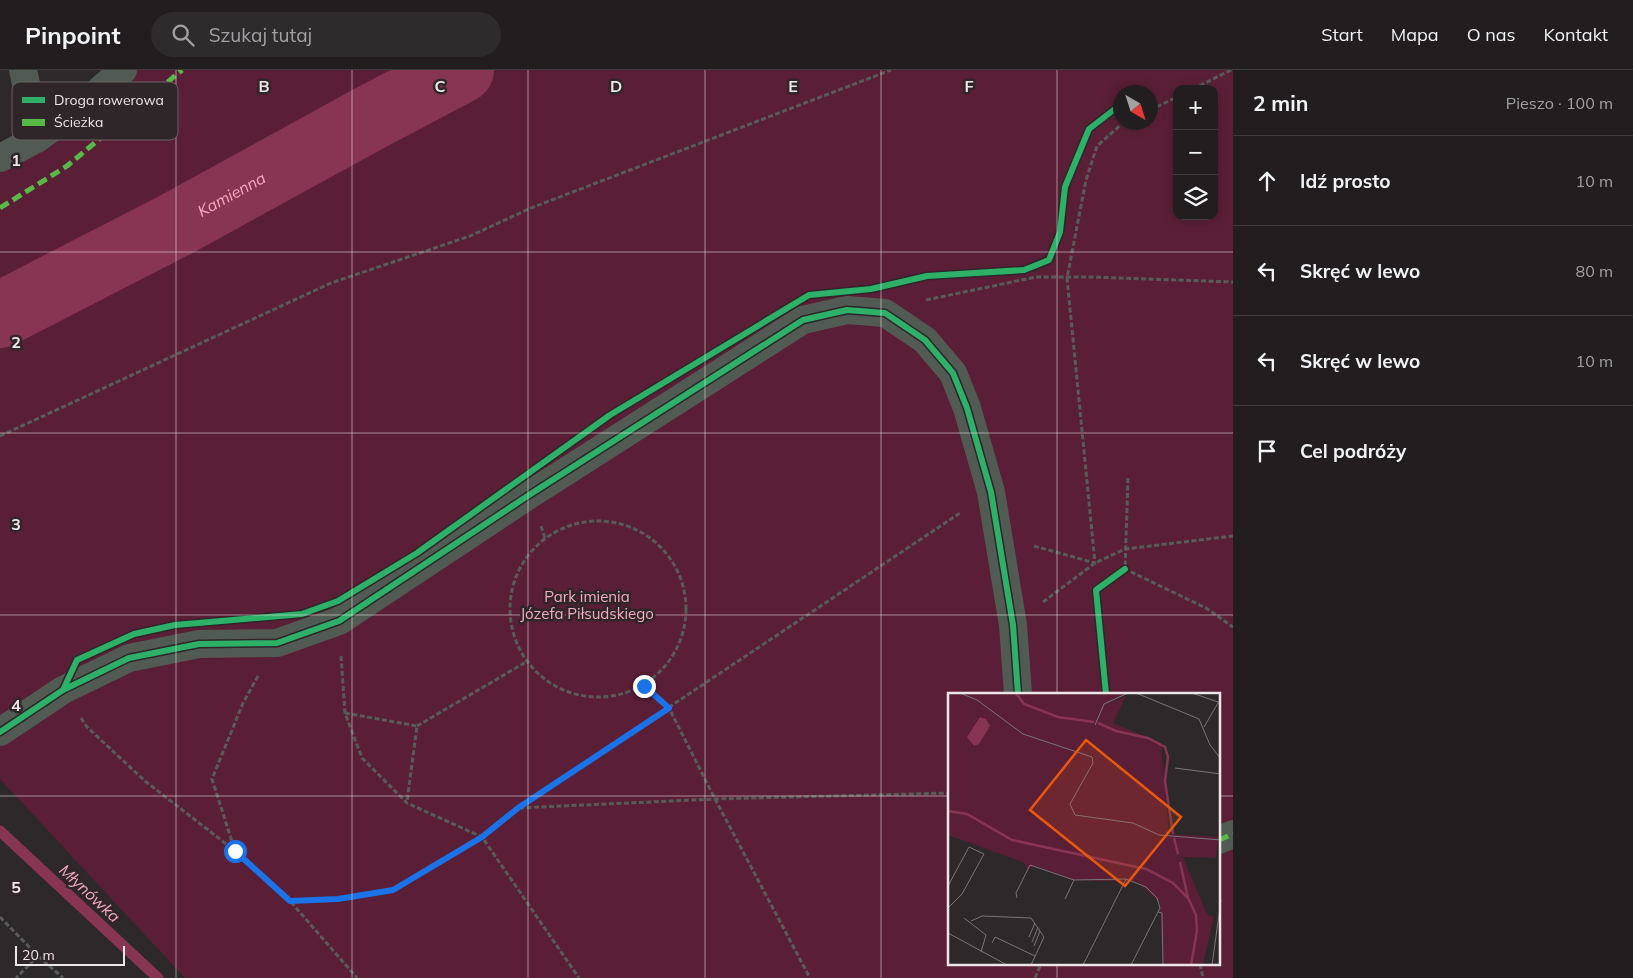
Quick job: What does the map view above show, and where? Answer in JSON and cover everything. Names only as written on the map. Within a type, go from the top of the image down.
[{"type":"street","points":[[109,82],[123,70]]},
{"type":"street","points":[[0,158],[34,140]]},
{"type":"street","points":[[0,732],[63,690],[129,658],[199,644],[277,643],[339,621],[529,494],[803,320],[847,310],[885,313],[925,340],[953,373],[967,408],[991,492],[1013,625],[1018,693]]},
{"type":"street","points":[[1220,840],[1233,834]]},
{"type":"path","points":[[0,436],[331,284],[470,236],[531,208],[891,70]]},
{"type":"path","points":[[1201,85],[1231,70]]},
{"type":"path","points":[[1158,106],[1173,99]]},
{"type":"path","points":[[1095,563],[1067,278],[1086,180],[1097,146],[1115,130]]},
{"type":"path","points":[[885,313],[915,302],[1036,277],[1233,282]]},
{"type":"path","points":[[1125,569],[1128,478]]},
{"type":"path","points":[[290,901],[338,899],[393,890],[482,837],[518,808],[991,492]]},
{"type":"path","points":[[613,522],[647,534],[672,560],[686,593],[685,629],[670,661],[644,686],[613,697],[581,697],[550,685],[526,662],[511,631],[510,597],[521,564],[545,538],[578,523],[613,522]]},
{"type":"path","points":[[998,536],[1095,563]]},
{"type":"path","points":[[1013,625],[1095,563],[1125,549],[1233,536]]},
{"type":"path","points":[[1118,574],[1125,569]]},
{"type":"path","points":[[1125,569],[1206,608],[1233,626]]},
{"type":"path","points":[[339,621],[345,713],[362,758],[407,803],[482,837],[578,978]]},
{"type":"path","points":[[235,851],[212,779],[243,703],[277,643]]},
{"type":"path","points":[[345,713],[417,726],[526,662]]},
{"type":"path","points":[[644,686],[669,708],[810,978]]},
{"type":"path","points":[[63,690],[87,727],[145,781],[235,851],[290,901],[357,978]]},
{"type":"path","points":[[407,803],[417,726]]},
{"type":"path","points":[[518,808],[715,799],[948,793]]},
{"type":"path","points":[[0,917],[38,956],[63,978]]},
{"type":"path","points":[[16,978],[38,956]]},
{"type":"path","points":[[1035,978],[1040,966]]},
{"type":"green space","name":"Park imienia Józefa Piłsudskiego","points":[[123,70],[1233,70],[1233,978],[185,978],[0,779],[0,158],[25,140],[178,140],[178,82],[106,82]]},
{"type":"waterway","name":"Kamienna","points":[[0,315],[175,225],[461,70]]},
{"type":"waterway","name":"Młynówka","points":[[0,831],[158,978]]},
{"type":"marked path","points":[[168,82],[182,70]]},
{"type":"marked path","points":[[0,208],[67,166],[98,140]]},
{"type":"marked path","points":[[1220,840],[1233,834]]},
{"type":"cycle path","points":[[63,690],[77,660],[134,634],[175,625],[302,614],[338,601],[417,553],[610,415],[809,295],[871,289],[927,276],[1024,270],[1049,260],[1060,232],[1065,187],[1089,129],[1113,110]]},
{"type":"cycle path","points":[[0,732],[63,690],[129,658],[199,644],[277,643],[339,621],[529,495],[803,320],[847,310],[885,313],[925,340],[953,373],[967,408],[991,492],[1013,625],[1018,693]]},
{"type":"cycle path","points":[[1106,693],[1096,590],[1125,569]]},
{"type":"route","points":[[235,851],[290,901],[338,899],[393,890],[482,837],[518,808],[669,708],[644,686]]}]
